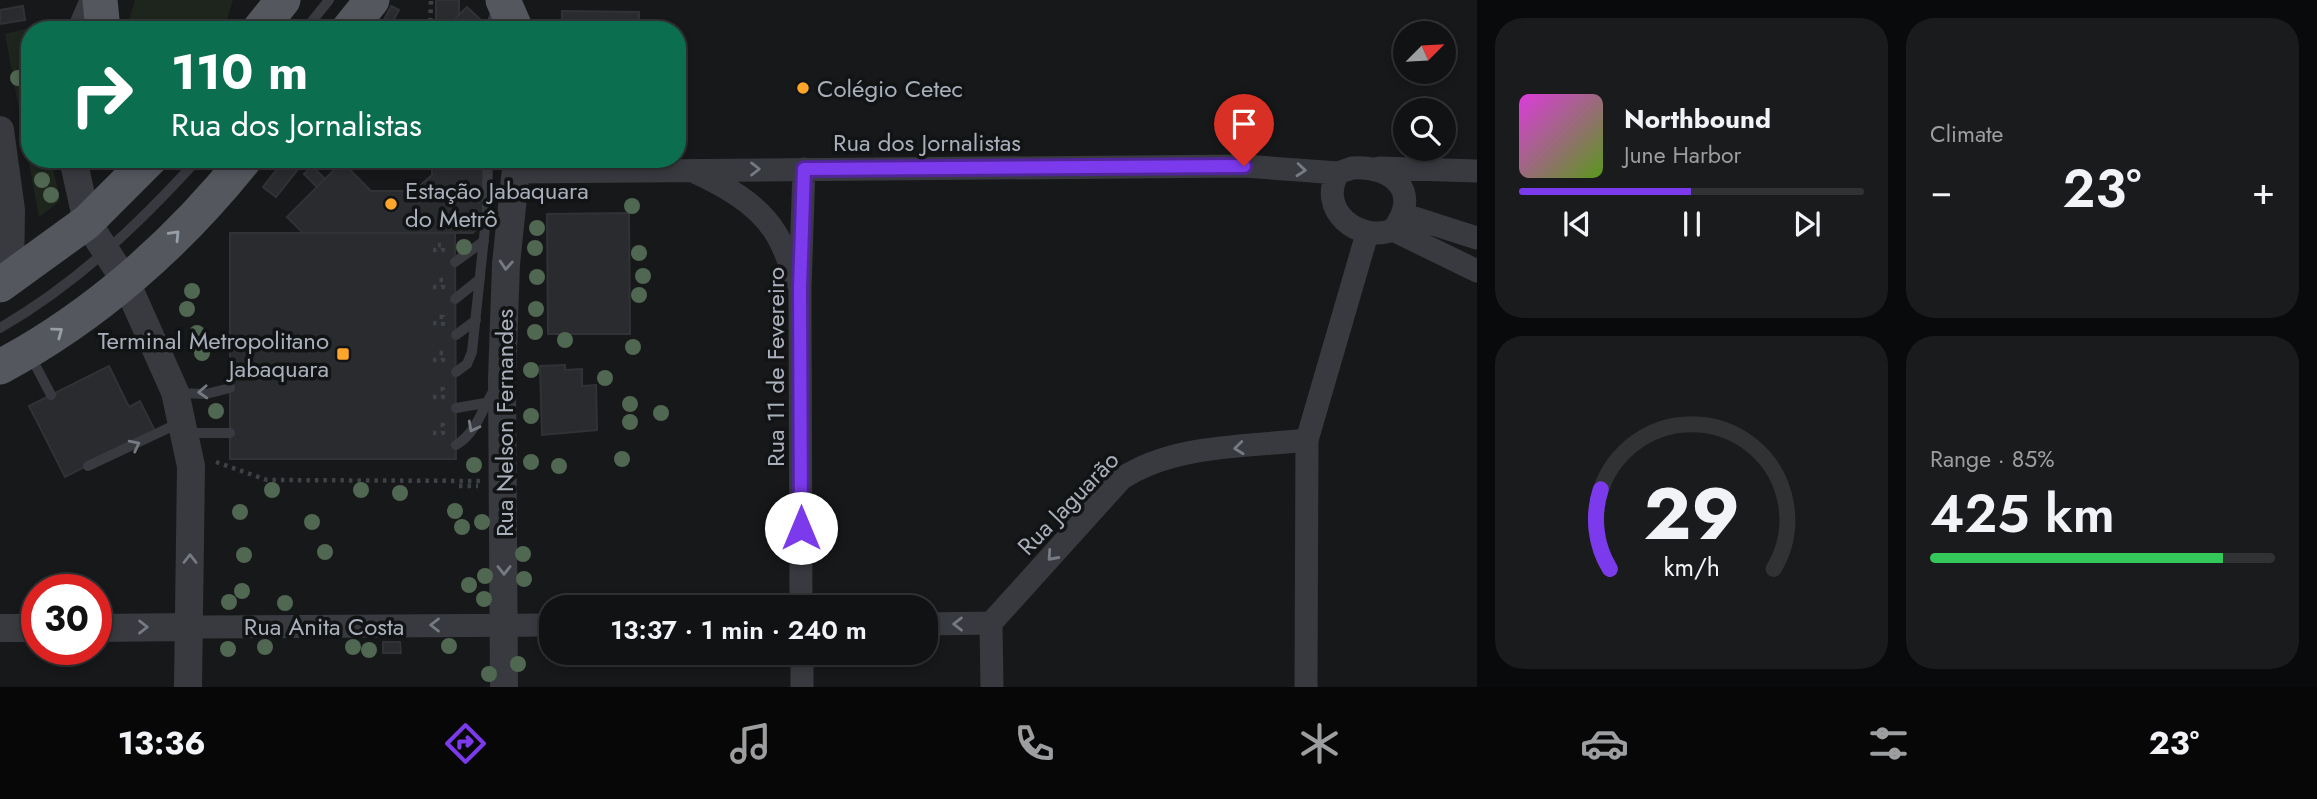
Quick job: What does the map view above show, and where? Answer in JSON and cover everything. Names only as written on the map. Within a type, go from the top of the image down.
[{"type":"main road","points":[[100,0],[102,21]]},
{"type":"main road","points":[[266,21],[283,0]]},
{"type":"main road","points":[[355,21],[372,0]]},
{"type":"main road","points":[[502,0],[512,21]]},
{"type":"main road","points":[[5,282],[87,222],[141,168]]},
{"type":"main road","points":[[14,360],[125,282],[225,185],[238,168]]},
{"type":"street","points":[[85,21],[94,0]]},
{"type":"street","points":[[518,21],[519,0]]},
{"type":"street","points":[[0,130],[11,210],[5,282]]},
{"type":"street","name":"Rua dos Jornalistas","points":[[630,168],[1244,166],[1338,173],[1352,168],[1477,171]]},
{"type":"street","points":[[74,168],[87,222],[125,282],[175,392],[184,427],[191,466],[188,687]]},
{"type":"street","name":"Rua Nelson Fernandes","points":[[504,687],[502,379],[506,264],[517,168]]},
{"type":"street","points":[[1379,168],[1391,174],[1406,205],[1399,223]]},
{"type":"street","points":[[687,169],[720,184],[754,207],[775,232],[800,288]]},
{"type":"street","name":"Rua 11 de Fevereiro","points":[[801,595],[800,288],[804,169]]},
{"type":"street","points":[[1338,173],[1333,182],[1332,201],[1353,229],[1367,234],[1399,223],[1477,238]]},
{"type":"street","points":[[11,210],[26,232],[49,251]]},
{"type":"street","points":[[1399,223],[1477,271]]},
{"type":"street","points":[[1306,687],[1307,440],[1367,234]]},
{"type":"street","name":"Rua Jaguarão","points":[[991,624],[1121,479],[1141,466],[1176,455],[1307,440]]},
{"type":"street","points":[[938,624],[991,624],[992,687]]},
{"type":"street","name":"Rua Anita Costa","points":[[112,628],[539,625]]},
{"type":"street","points":[[0,628],[21,628]]},
{"type":"street","points":[[802,665],[802,687]]},
{"type":"lane","points":[[312,21],[329,0]]},
{"type":"lane","points":[[493,21],[502,0]]},
{"type":"lane","points":[[0,328],[40,304],[106,252],[189,168]]},
{"type":"lane","points":[[456,372],[467,364],[472,352],[484,241],[488,168]]},
{"type":"lane","points":[[455,262],[484,241]]},
{"type":"lane","points":[[456,299],[480,279]]},
{"type":"lane","points":[[456,335],[476,320]]},
{"type":"lane","points":[[14,360],[51,396]]},
{"type":"lane","points":[[456,445],[471,434],[485,403],[502,379]]},
{"type":"lane","points":[[175,392],[206,394],[230,388]]},
{"type":"lane","points":[[456,408],[485,403]]},
{"type":"lane","points":[[88,466],[184,427],[230,433]]},
{"type":"path","points":[[430,21],[431,0]]},
{"type":"path","points":[[433,250],[443,250],[443,245],[438,245]]},
{"type":"path","points":[[433,287],[443,287],[443,280],[438,280]]},
{"type":"path","points":[[433,323],[443,324],[443,317],[438,317]]},
{"type":"path","points":[[433,360],[443,360],[443,353],[438,353]]},
{"type":"path","points":[[433,397],[443,397],[443,389],[437,389]]},
{"type":"path","points":[[433,433],[443,433],[443,425],[437,425]]},
{"type":"path","points":[[216,462],[267,480],[483,481],[484,486]]},
{"type":"path","points":[[459,486],[473,486]]},
{"type":"shaded area","points":[[135,0],[233,0],[227,21],[129,21]]},
{"type":"shaded area","points":[[21,30],[21,120],[5,34]]},
{"type":"shaded area","points":[[30,168],[53,168],[60,201],[39,217]]},
{"type":"building","points":[[436,0],[459,0],[459,15],[453,21],[436,21]]},
{"type":"building","points":[[23,6],[25,20],[0,24],[0,10]]},
{"type":"building","points":[[391,6],[399,10],[393,21],[384,20]]},
{"type":"building","points":[[467,7],[482,21],[453,21]]},
{"type":"building","points":[[562,11],[639,12],[639,21],[562,21]]},
{"type":"building","points":[[278,168],[299,168],[276,197],[263,187]]},
{"type":"building","points":[[314,168],[325,179],[317,187],[304,174]]},
{"type":"building","name":"Estação Jabaquara do Metrô","points":[[336,168],[348,168],[371,191],[414,191],[432,175],[432,168],[483,168],[483,222],[473,233],[303,233],[287,217]]},
{"type":"building","points":[[629,213],[630,334],[548,334],[547,214]]},
{"type":"building","name":"Terminal Metropolitano Jabaquara","points":[[230,233],[455,233],[456,459],[230,459]]},
{"type":"building","points":[[565,365],[565,370],[582,369],[582,386],[596,385],[597,430],[542,435],[540,366]]},
{"type":"building","points":[[109,366],[129,407],[140,401],[155,431],[65,477],[29,406]]},
{"type":"building","points":[[383,642],[400,642],[401,653],[383,653]]},
{"type":"place","name":"Colégio Cetec","points":[[803,88]]},
{"type":"place","name":"Estação Jabaquara do Metrô","points":[[391,204]]},
{"type":"place","name":"Terminal Metropolitano Jabaquara","points":[[343,354]]},
{"type":"route","points":[[801,528],[800,288],[804,169],[1244,166]]}]
